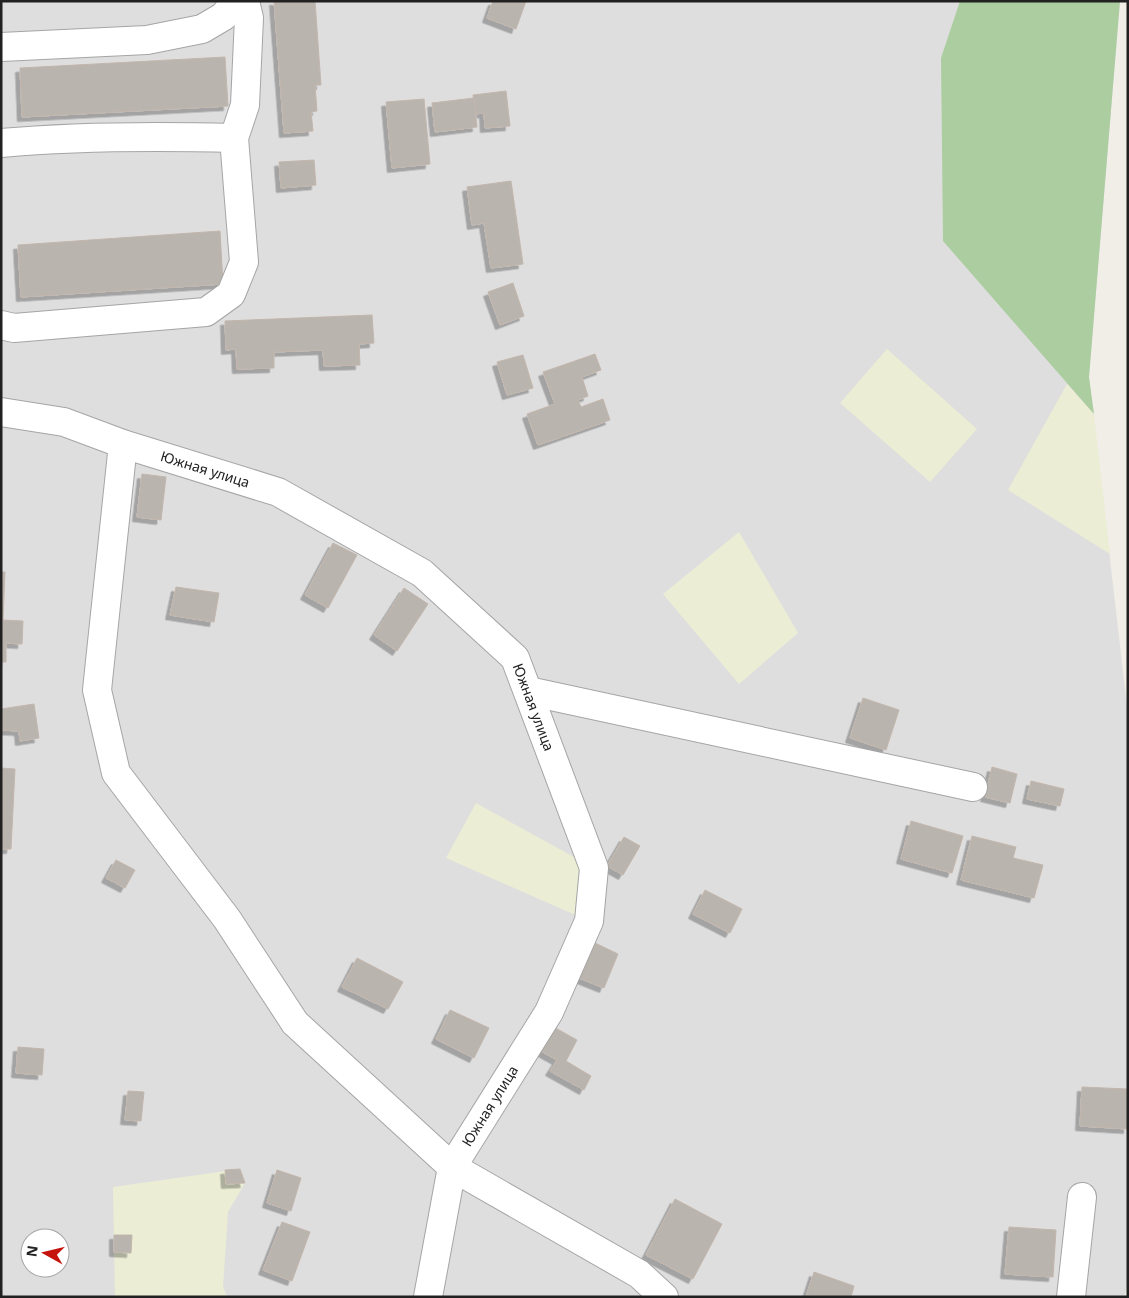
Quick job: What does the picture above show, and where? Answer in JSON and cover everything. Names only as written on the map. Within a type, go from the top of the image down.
[{"type":"street","points":[[1,47],[156,38],[202,29],[224,16],[235,1]]},
{"type":"street","points":[[1,325],[14,328],[206,312],[231,294],[244,262],[234,138],[245,105],[248,18],[245,1]]},
{"type":"street","points":[[1,142],[45,139],[155,137],[234,138]]},
{"type":"street","name":"Южная улица","points":[[1,412],[64,422],[123,444],[278,492],[422,572],[516,658],[594,868],[589,922],[549,1012],[452,1167],[428,1297]]},
{"type":"street","points":[[123,444],[97,690],[116,773],[227,919],[294,1023],[452,1167],[639,1274],[664,1297]]},
{"type":"street","points":[[528,691],[973,787]]},
{"type":"street","points":[[1071,1297],[1082,1197]]},
{"type":"shaded area","points":[[1,1],[1120,1],[1089,377],[1128,715],[1128,1283],[1124,1297],[1,1297]]},
{"type":"green space","points":[[960,1],[1120,1],[1089,377],[1094,414],[943,241],[941,58]]},
{"type":"green space","points":[[887,349],[977,429],[930,482],[840,403]]},
{"type":"green space","points":[[1067,384],[1094,414],[1110,554],[1008,490]]},
{"type":"green space","points":[[739,532],[798,633],[739,684],[663,594]]},
{"type":"green space","points":[[476,803],[594,868],[589,921],[446,858]]},
{"type":"green space","points":[[240,1169],[245,1183],[228,1212],[223,1287],[227,1297],[115,1297],[113,1187]]},
{"type":"building","points":[[274,1],[315,1],[321,85],[315,85],[317,111],[311,112],[313,131],[284,133]]},
{"type":"building","points":[[493,1],[526,1],[516,29],[487,18]]},
{"type":"building","points":[[225,57],[228,106],[22,117],[20,68]]},
{"type":"building","points":[[506,91],[510,126],[485,128],[484,113],[475,114],[473,95]]},
{"type":"building","points":[[474,98],[477,127],[435,132],[432,103]]},
{"type":"building","points":[[424,99],[430,164],[392,168],[386,102]]},
{"type":"building","points":[[314,160],[316,185],[281,188],[279,162]]},
{"type":"building","points":[[511,181],[523,264],[491,268],[484,223],[472,225],[467,187]]},
{"type":"building","points":[[220,231],[223,284],[21,297],[18,245]]},
{"type":"building","points":[[513,283],[524,316],[500,325],[488,292]]},
{"type":"building","points":[[372,315],[374,343],[359,344],[360,365],[324,366],[323,350],[274,352],[274,368],[237,369],[236,349],[226,350],[225,321]]},
{"type":"building","points":[[595,354],[601,370],[582,377],[588,396],[578,400],[581,407],[603,399],[610,420],[538,445],[527,414],[555,404],[543,372]]},
{"type":"building","points":[[523,355],[533,388],[507,395],[497,362]]},
{"type":"building","points":[[142,474],[166,477],[161,520],[137,517]]},
{"type":"building","points":[[333,543],[357,555],[328,608],[305,595]]},
{"type":"building","points":[[1,572],[5,572],[3,620],[23,621],[22,644],[6,643],[6,662],[1,662]]},
{"type":"building","points":[[176,587],[219,593],[214,622],[170,615]]},
{"type":"building","points":[[404,588],[428,604],[397,651],[374,635]]},
{"type":"building","points":[[863,698],[899,710],[886,750],[850,738]]},
{"type":"building","points":[[34,704],[39,738],[20,741],[19,731],[1,730],[1,709]]},
{"type":"building","points":[[992,767],[1017,774],[1010,803],[985,797]]},
{"type":"building","points":[[1,768],[15,769],[11,849],[1,849]]},
{"type":"building","points":[[1031,781],[1064,789],[1060,806],[1027,799]]},
{"type":"building","points":[[911,821],[963,836],[952,873],[901,859]]},
{"type":"building","points":[[972,836],[1016,847],[1013,858],[1043,865],[1034,898],[961,880]]},
{"type":"building","points":[[624,837],[640,846],[623,875],[607,866]]},
{"type":"building","points":[[116,860],[135,870],[125,888],[106,878]]},
{"type":"building","points":[[705,890],[742,909],[730,933],[693,914]]},
{"type":"building","points":[[593,942],[618,954],[604,988],[579,978]]},
{"type":"building","points":[[357,958],[403,982],[388,1009],[342,987]]},
{"type":"building","points":[[450,1010],[489,1028],[474,1058],[436,1039]]},
{"type":"building","points":[[552,1026],[577,1040],[566,1061],[591,1076],[584,1090],[550,1071],[557,1060],[539,1050]]},
{"type":"building","points":[[18,1047],[44,1049],[42,1075],[16,1073]]},
{"type":"building","points":[[1082,1087],[1128,1089],[1128,1129],[1080,1126]]},
{"type":"building","points":[[128,1091],[144,1092],[141,1121],[125,1120]]},
{"type":"building","points":[[240,1169],[245,1183],[226,1184],[225,1170]]},
{"type":"building","points":[[277,1170],[301,1178],[291,1211],[267,1203]]},
{"type":"building","points":[[675,1199],[722,1224],[693,1279],[646,1255]]},
{"type":"building","points":[[282,1222],[310,1232],[292,1281],[263,1270]]},
{"type":"building","points":[[1009,1227],[1056,1230],[1053,1277],[1005,1274]]},
{"type":"building","points":[[114,1235],[132,1235],[131,1253],[114,1252]]},
{"type":"building","points":[[814,1272],[854,1286],[851,1297],[806,1297]]}]
